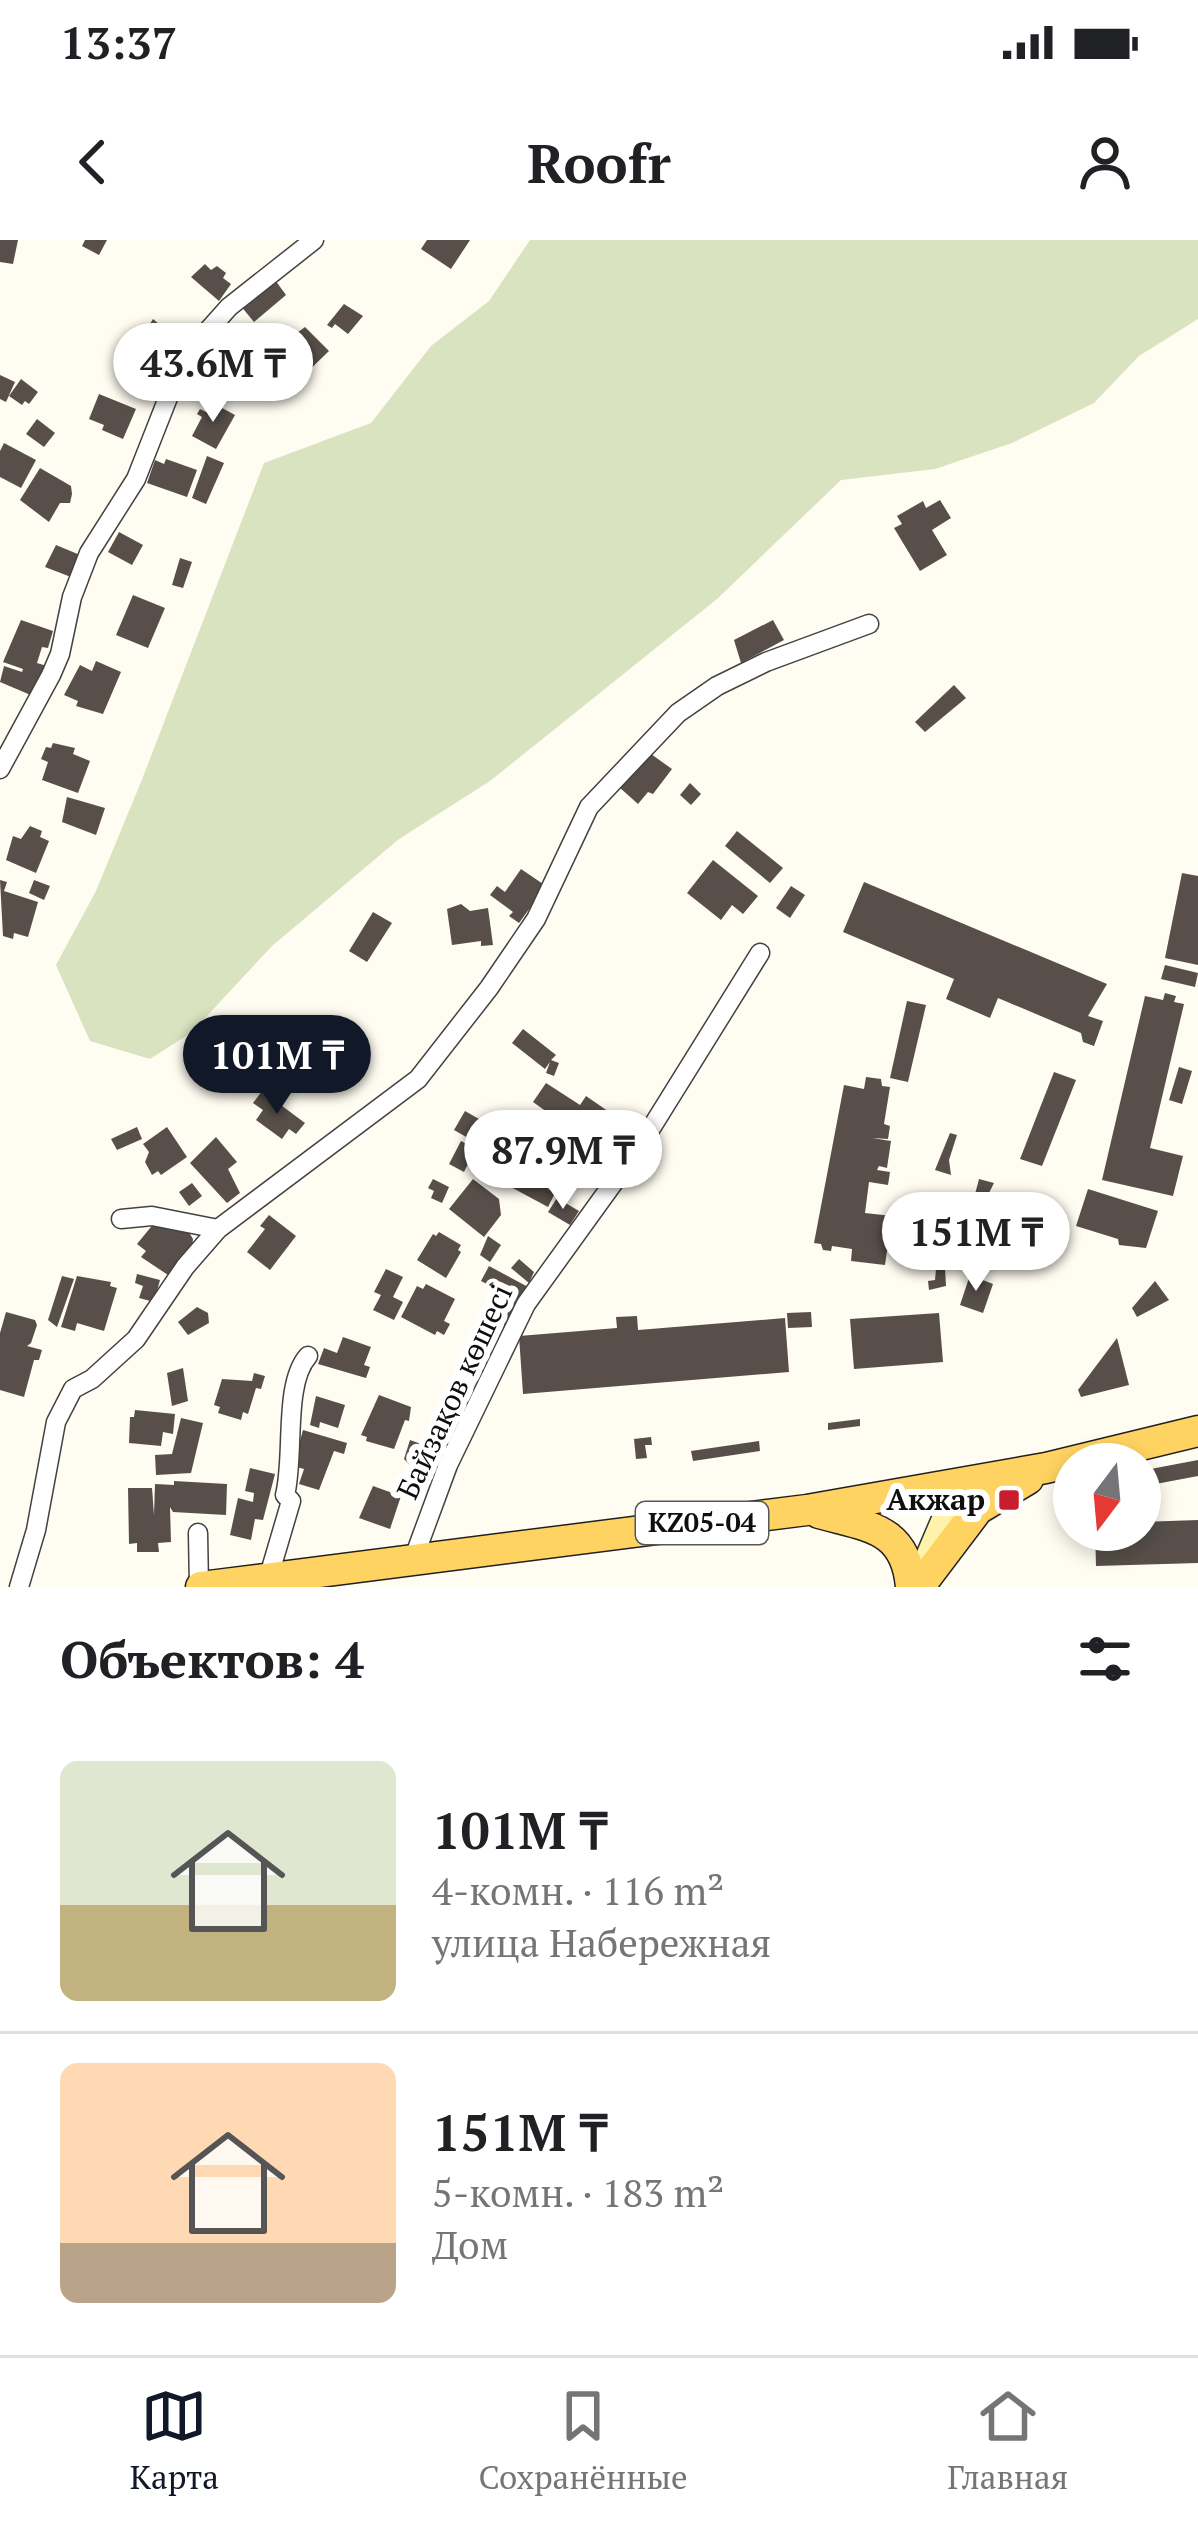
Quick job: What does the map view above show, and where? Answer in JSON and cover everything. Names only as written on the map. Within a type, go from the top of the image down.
[{"type":"main road","name":"KZ05-04","points":[[200,1587],[807,1510],[1046,1468],[1198,1431]]},
{"type":"main road","points":[[915,1587],[978,1509],[1046,1468]]},
{"type":"main road","points":[[915,1587],[961,1483]]},
{"type":"main road","points":[[807,1510],[884,1531],[909,1563],[915,1587]]},
{"type":"street","points":[[0,769],[51,676],[89,553],[136,479],[172,385],[204,335],[229,307],[314,240]]},
{"type":"street","points":[[19,1587],[56,1422],[73,1389],[92,1379],[136,1339],[185,1267],[218,1229],[418,1079],[536,919],[589,806],[678,713],[717,686],[766,662],[869,624]]},
{"type":"street","name":"Байзақов көшесі","points":[[413,1560],[448,1466],[526,1304],[640,1146],[760,953]]},
{"type":"street","points":[[121,1219],[152,1216],[218,1229]]},
{"type":"street","points":[[268,1579],[291,1501],[285,1495],[296,1376],[308,1356]]},
{"type":"street","points":[[198,1533],[200,1587]]},
{"type":"green space","points":[[530,240],[1198,240],[1198,319],[1139,356],[1094,403],[1012,443],[935,469],[841,480],[717,599],[490,781],[399,839],[272,946],[192,1032],[150,1059],[90,1041],[56,965],[96,891],[264,463],[371,423],[431,346],[489,301]]},
{"type":"building","points":[[0,240],[18,240],[13,264],[0,262]]},
{"type":"building","points":[[85,240],[107,240],[99,255],[82,246]]},
{"type":"building","points":[[427,240],[470,240],[451,269],[421,249]]},
{"type":"building","points":[[205,264],[211,270],[217,266],[231,284],[219,301],[191,277]]},
{"type":"building","points":[[275,280],[286,295],[254,322],[240,305]]},
{"type":"building","points":[[344,304],[363,316],[348,334],[335,324],[327,325]]},
{"type":"building","points":[[153,319],[174,337],[155,360],[137,344]]},
{"type":"building","points":[[305,327],[329,351],[301,378],[280,357],[289,347],[286,341]]},
{"type":"building","points":[[133,356],[150,364],[145,375],[164,383],[156,399],[135,386],[140,376],[127,370]]},
{"type":"building","points":[[0,375],[15,382],[6,402],[0,399]]},
{"type":"building","points":[[21,379],[38,392],[29,404],[9,396]]},
{"type":"building","points":[[99,394],[136,409],[123,439],[89,419]]},
{"type":"building","points":[[211,402],[235,415],[216,449],[192,436],[202,417],[197,414],[200,409],[206,412]]},
{"type":"building","points":[[37,419],[55,433],[44,447],[26,434]]},
{"type":"building","points":[[4,443],[36,460],[21,488],[0,477]]},
{"type":"building","points":[[207,456],[224,463],[206,504],[192,498]]},
{"type":"building","points":[[166,459],[197,470],[187,497],[147,483],[155,460],[164,464]]},
{"type":"building","points":[[40,468],[71,486],[70,503],[60,503],[49,522],[20,500]]},
{"type":"building","points":[[940,500],[951,518],[932,530],[947,555],[920,571],[894,528],[902,524],[897,516],[923,501],[926,508]]},
{"type":"building","points":[[119,532],[143,545],[132,565],[108,552]]},
{"type":"building","points":[[56,545],[80,555],[71,577],[45,567]]},
{"type":"building","points":[[180,558],[192,562],[183,588],[172,585]]},
{"type":"building","points":[[133,595],[165,608],[148,648],[116,635]]},
{"type":"building","points":[[21,620],[53,631],[37,663],[47,666],[33,696],[0,682],[4,666],[22,672],[3,662]]},
{"type":"building","points":[[773,620],[784,640],[741,663],[734,640]]},
{"type":"building","points":[[96,661],[121,672],[103,714],[76,706],[78,701],[64,695],[80,665],[92,671]]},
{"type":"building","points":[[954,685],[966,698],[925,732],[915,722]]},
{"type":"building","points":[[53,743],[75,748],[73,754],[90,761],[78,793],[42,780],[48,762],[41,759]]},
{"type":"building","points":[[651,754],[672,769],[653,794],[648,792],[638,804],[619,787]]},
{"type":"building","points":[[690,783],[701,794],[691,805],[680,795]]},
{"type":"building","points":[[67,797],[105,808],[96,835],[62,822]]},
{"type":"building","points":[[30,826],[49,841],[36,873],[6,860],[13,836],[21,839]]},
{"type":"building","points":[[737,831],[783,868],[770,883],[725,846]]},
{"type":"building","points":[[713,860],[758,896],[743,914],[732,905],[721,920],[687,893]]},
{"type":"building","points":[[521,869],[546,886],[519,923],[509,916],[513,912],[490,895],[497,886],[505,892]]},
{"type":"building","points":[[1182,873],[1198,876],[1198,965],[1165,958]]},
{"type":"building","points":[[0,880],[7,882],[4,891],[38,902],[28,937],[3,936]]},
{"type":"building","points":[[34,880],[50,886],[44,900],[29,893]]},
{"type":"building","points":[[864,882],[1107,984],[1088,1016],[1103,1021],[1094,1046],[1083,1042],[1081,1033],[998,998],[990,1018],[946,999],[954,979],[843,932]]},
{"type":"building","points":[[791,886],[805,895],[790,918],[776,908]]},
{"type":"building","points":[[461,904],[470,911],[488,908],[493,945],[481,946],[481,941],[452,945],[447,909]]},
{"type":"building","points":[[373,912],[392,923],[367,962],[349,951]]},
{"type":"building","points":[[1165,965],[1198,973],[1195,987],[1161,979]]},
{"type":"building","points":[[1165,993],[1184,1004],[1150,1148],[1183,1156],[1173,1196],[1102,1180],[1145,996],[1163,1000]]},
{"type":"building","points":[[907,1001],[926,1005],[908,1082],[890,1078]]},
{"type":"building","points":[[523,1029],[556,1055],[551,1060],[559,1063],[554,1076],[546,1073],[550,1062],[545,1069],[512,1043]]},
{"type":"building","points":[[231,1055],[247,1072],[230,1087],[214,1070]]},
{"type":"building","points":[[1179,1067],[1192,1071],[1182,1104],[1169,1100]]},
{"type":"building","points":[[1054,1072],[1076,1080],[1042,1166],[1020,1159]]},
{"type":"building","points":[[866,1077],[881,1079],[882,1086],[890,1087],[884,1124],[890,1126],[888,1139],[872,1138],[891,1141],[887,1168],[877,1170],[890,1172],[888,1185],[869,1182],[865,1213],[892,1216],[885,1265],[851,1261],[852,1249],[832,1246],[831,1251],[823,1250],[814,1243],[844,1085],[864,1089]]},
{"type":"building","points":[[546,1083],[580,1105],[586,1096],[615,1116],[605,1131],[595,1125],[586,1138],[571,1127],[564,1137],[541,1122],[547,1112],[533,1102]]},
{"type":"building","points":[[262,1091],[305,1123],[296,1134],[289,1129],[282,1139],[256,1120],[263,1110],[253,1103]]},
{"type":"building","points":[[465,1111],[479,1119],[468,1138],[454,1130]]},
{"type":"building","points":[[137,1127],[142,1139],[117,1150],[111,1139]]},
{"type":"building","points":[[167,1127],[187,1157],[161,1175],[158,1171],[152,1175],[143,1144]]},
{"type":"building","points":[[517,1128],[528,1135],[525,1141],[563,1162],[548,1189],[555,1193],[548,1207],[468,1164],[464,1172],[449,1164],[461,1141],[503,1163],[509,1160],[518,1143],[512,1139]]},
{"type":"building","points":[[950,1133],[957,1135],[949,1160],[951,1175],[935,1170]]},
{"type":"building","points":[[216,1137],[237,1162],[228,1169],[240,1193],[227,1203],[190,1163]]},
{"type":"building","points":[[433,1179],[449,1187],[442,1203],[431,1198],[434,1191],[428,1188]]},
{"type":"building","points":[[473,1179],[499,1199],[501,1215],[484,1237],[449,1209]]},
{"type":"building","points":[[979,1179],[994,1183],[978,1215],[970,1213]]},
{"type":"building","points":[[192,1183],[202,1196],[189,1206],[179,1192]]},
{"type":"building","points":[[1088,1189],[1158,1211],[1146,1248],[1119,1245],[1118,1239],[1076,1226]]},
{"type":"building","points":[[990,1197],[1016,1207],[1012,1217],[986,1208]]},
{"type":"building","points":[[557,1198],[579,1211],[570,1225],[548,1212]]},
{"type":"building","points":[[989,1211],[1014,1227],[1008,1242],[980,1231]]},
{"type":"building","points":[[269,1215],[296,1236],[270,1270],[247,1252],[265,1229],[260,1226]]},
{"type":"building","points":[[155,1222],[161,1228],[165,1223],[187,1229],[193,1239],[192,1248],[168,1275],[141,1257],[146,1251],[137,1244]]},
{"type":"building","points":[[439,1232],[461,1245],[446,1278],[417,1260]]},
{"type":"building","points":[[488,1236],[501,1245],[490,1262],[480,1255]]},
{"type":"building","points":[[519,1259],[534,1272],[529,1283],[511,1268]]},
{"type":"building","points":[[489,1266],[530,1288],[509,1327],[495,1320],[504,1293],[481,1281]]},
{"type":"building","points":[[945,1268],[946,1286],[929,1290],[928,1281],[935,1280],[936,1269]]},
{"type":"building","points":[[386,1269],[403,1277],[393,1297],[403,1302],[394,1320],[373,1310],[381,1295],[374,1292]]},
{"type":"building","points":[[137,1274],[160,1280],[154,1302],[139,1298],[143,1286],[135,1283]]},
{"type":"building","points":[[970,1275],[993,1284],[983,1313],[960,1305]]},
{"type":"building","points":[[62,1276],[74,1279],[57,1327],[48,1320]]},
{"type":"building","points":[[77,1276],[111,1282],[117,1288],[104,1331],[77,1323],[75,1331],[61,1327]]},
{"type":"building","points":[[1155,1281],[1169,1300],[1137,1317],[1132,1308]]},
{"type":"building","points":[[426,1284],[455,1299],[444,1321],[450,1324],[444,1335],[401,1317],[417,1286],[423,1289]]},
{"type":"building","points":[[197,1307],[208,1313],[209,1323],[188,1335],[178,1322]]},
{"type":"building","points":[[6,1312],[35,1320],[37,1325],[27,1346],[42,1350],[39,1360],[34,1360],[24,1397],[0,1390],[0,1333]]},
{"type":"building","points":[[811,1312],[812,1327],[788,1328],[787,1313]]},
{"type":"building","points":[[939,1313],[943,1362],[854,1369],[850,1319]]},
{"type":"building","points":[[637,1316],[638,1330],[785,1318],[789,1372],[523,1394],[519,1336],[617,1328],[616,1317]]},
{"type":"building","points":[[343,1337],[371,1347],[364,1365],[370,1367],[366,1378],[318,1364],[324,1348],[337,1353]]},
{"type":"building","points":[[1117,1338],[1129,1385],[1081,1397],[1078,1390]]},
{"type":"building","points":[[183,1368],[188,1401],[172,1406],[167,1373]]},
{"type":"building","points":[[254,1373],[265,1376],[248,1414],[243,1412],[241,1420],[218,1413],[220,1407],[214,1405],[222,1379],[252,1381]]},
{"type":"building","points":[[379,1395],[411,1407],[394,1449],[361,1435]]},
{"type":"building","points":[[316,1396],[345,1405],[338,1428],[320,1422],[319,1428],[310,1425]]},
{"type":"building","points":[[135,1410],[175,1414],[173,1434],[163,1432],[161,1446],[129,1443],[130,1417]]},
{"type":"building","points":[[181,1418],[203,1423],[191,1473],[156,1475],[155,1455],[172,1454]]},
{"type":"building","points":[[860,1419],[860,1426],[828,1430],[828,1423]]},
{"type":"building","points":[[303,1430],[347,1443],[344,1454],[334,1451],[319,1490],[299,1484],[304,1469],[293,1466]]},
{"type":"building","points":[[651,1437],[652,1445],[645,1445],[647,1458],[636,1459],[634,1439]]},
{"type":"building","points":[[410,1440],[441,1451],[435,1470],[404,1459]]},
{"type":"building","points":[[759,1441],[760,1451],[693,1461],[691,1451]]},
{"type":"building","points":[[1198,1460],[1198,1476],[1161,1483],[1161,1467]]},
{"type":"building","points":[[250,1468],[275,1474],[263,1520],[255,1519],[251,1540],[230,1535],[238,1498],[253,1502],[254,1493],[245,1491]]},
{"type":"building","points":[[174,1481],[227,1484],[226,1515],[173,1512],[170,1507],[171,1542],[158,1543],[159,1552],[137,1552],[137,1543],[129,1544],[128,1488],[152,1488],[154,1515],[155,1484],[174,1485]]},
{"type":"building","points":[[373,1486],[401,1496],[390,1529],[359,1518]]},
{"type":"building","points":[[1198,1520],[1198,1563],[1096,1566],[1096,1551],[1161,1551],[1161,1521]]},
{"type":"place","name":"Акжар","points":[[1009,1500]]}]
